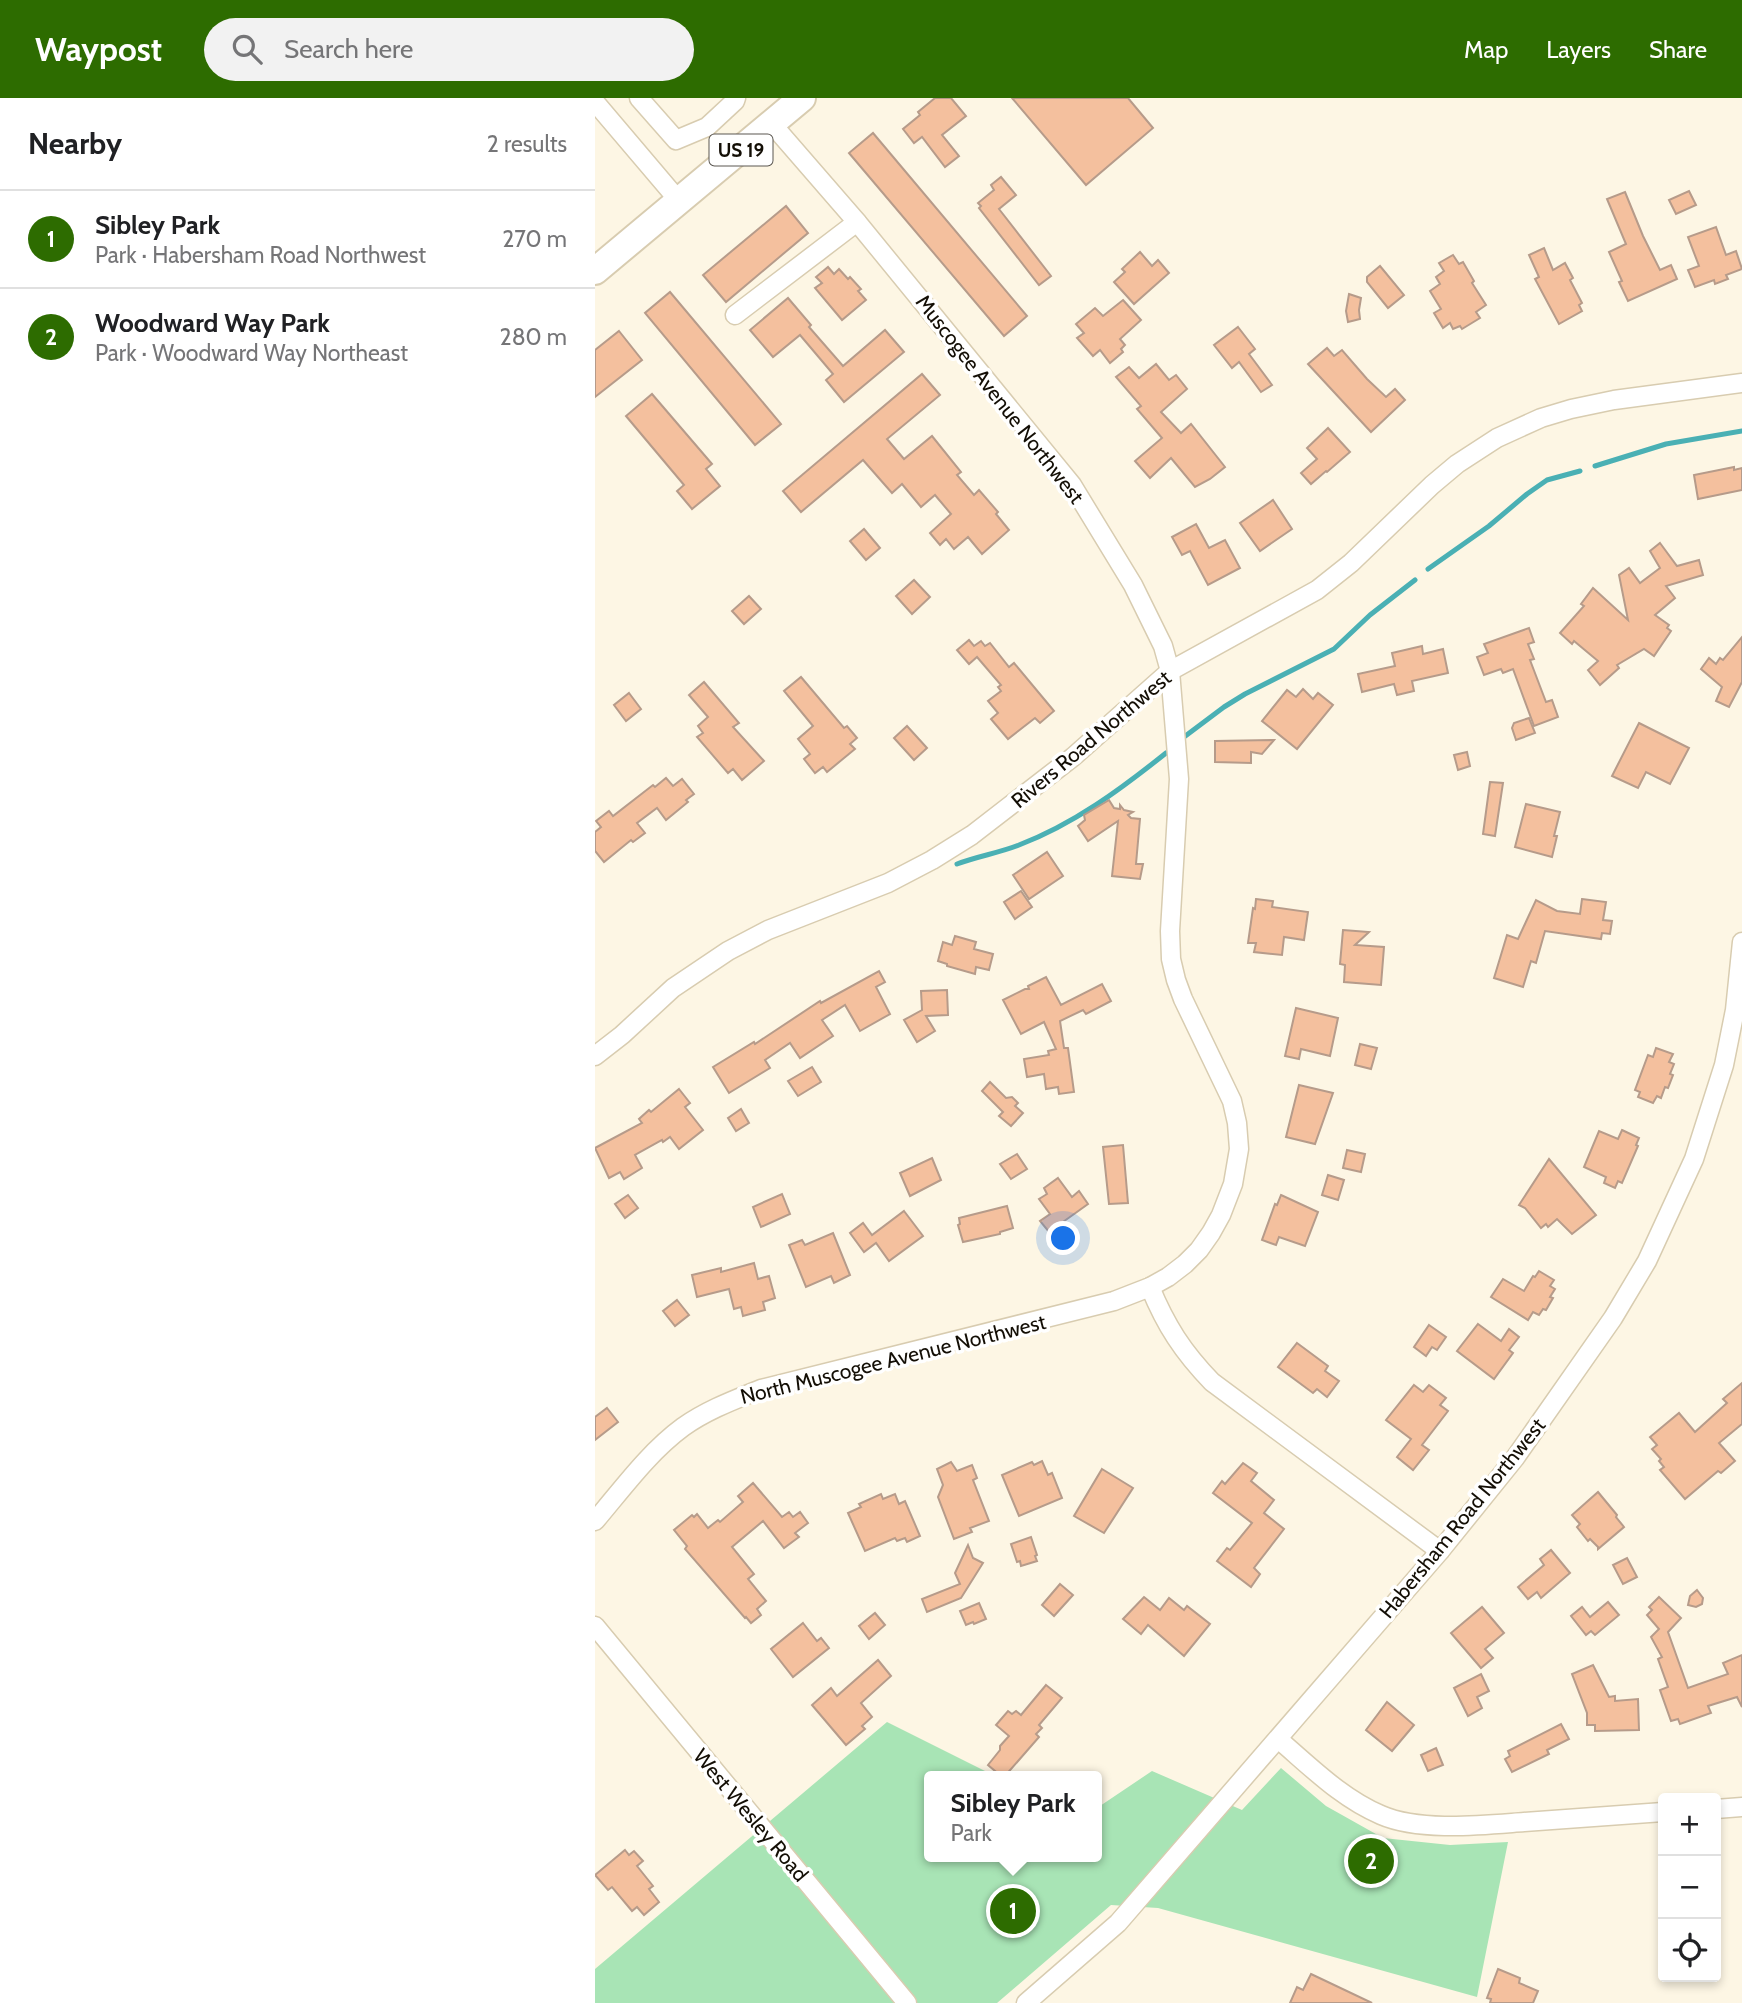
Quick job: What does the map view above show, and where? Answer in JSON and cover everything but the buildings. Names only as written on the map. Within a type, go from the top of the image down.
[{"type":"highway","name":"US 19","points":[[595,271],[802,98]]},
{"type":"street","points":[[639,98],[676,140],[706,127],[736,98]]},
{"type":"street","points":[[595,102],[678,201]]},
{"type":"street","name":"Muscogee Avenue Northwest","points":[[772,124],[857,222],[1072,485],[1133,585],[1163,646],[1170,671],[1179,779],[1170,930],[1171,959],[1183,999],[1232,1101],[1239,1149],[1233,1184],[1211,1233],[1185,1264],[1150,1287]]},
{"type":"street","points":[[735,315],[857,222]]},
{"type":"street","name":"Rivers Road Northwest","points":[[595,1056],[673,988],[728,951],[768,930],[888,883],[972,835],[1073,757],[1170,671],[1317,590],[1352,563],[1432,485],[1457,464],[1497,438],[1541,418],[1571,409],[1614,400],[1742,383]]},
{"type":"street","name":"Habersham Road Northwest","points":[[1026,2003],[1118,1923],[1440,1551],[1515,1458],[1613,1318],[1647,1261],[1694,1159],[1724,1065],[1735,1010],[1742,942]]},
{"type":"street","points":[[1150,1287],[1175,1339],[1212,1382],[1440,1551]]},
{"type":"street","name":"North Muscogee Avenue Northwest","points":[[595,1521],[655,1451],[684,1426],[721,1404],[761,1390],[1114,1301],[1150,1287]]},
{"type":"street","name":"West Wesley Road","points":[[595,1626],[907,2003]]},
{"type":"street","points":[[1278,1739],[1354,1802],[1384,1817],[1416,1824],[1473,1825],[1658,1812]]},
{"type":"street","points":[[1721,1809],[1742,1807]]},
{"type":"green space","points":[[887,1722],[985,1771],[924,1771],[924,1862],[1102,1862],[1102,1805],[1152,1771],[1242,1810],[1281,1768],[1326,1806],[1383,1838],[1450,1845],[1508,1842],[1477,1997],[1158,1908],[1111,1905],[997,2003],[595,2003],[595,1969]]},
{"type":"waterway","points":[[1595,466],[1666,444],[1742,431]]},
{"type":"waterway","points":[[1428,569],[1547,480],[1580,471]]},
{"type":"waterway","points":[[1184,737],[1245,694],[1334,649],[1370,615],[1415,580]]},
{"type":"waterway","points":[[957,864],[1011,848],[1059,827],[1114,792],[1166,753]]},
{"type":"place","name":"Woodward Way Park","points":[[1371,1861]]},
{"type":"place","name":"Sibley Park","points":[[1013,1911]]}]
